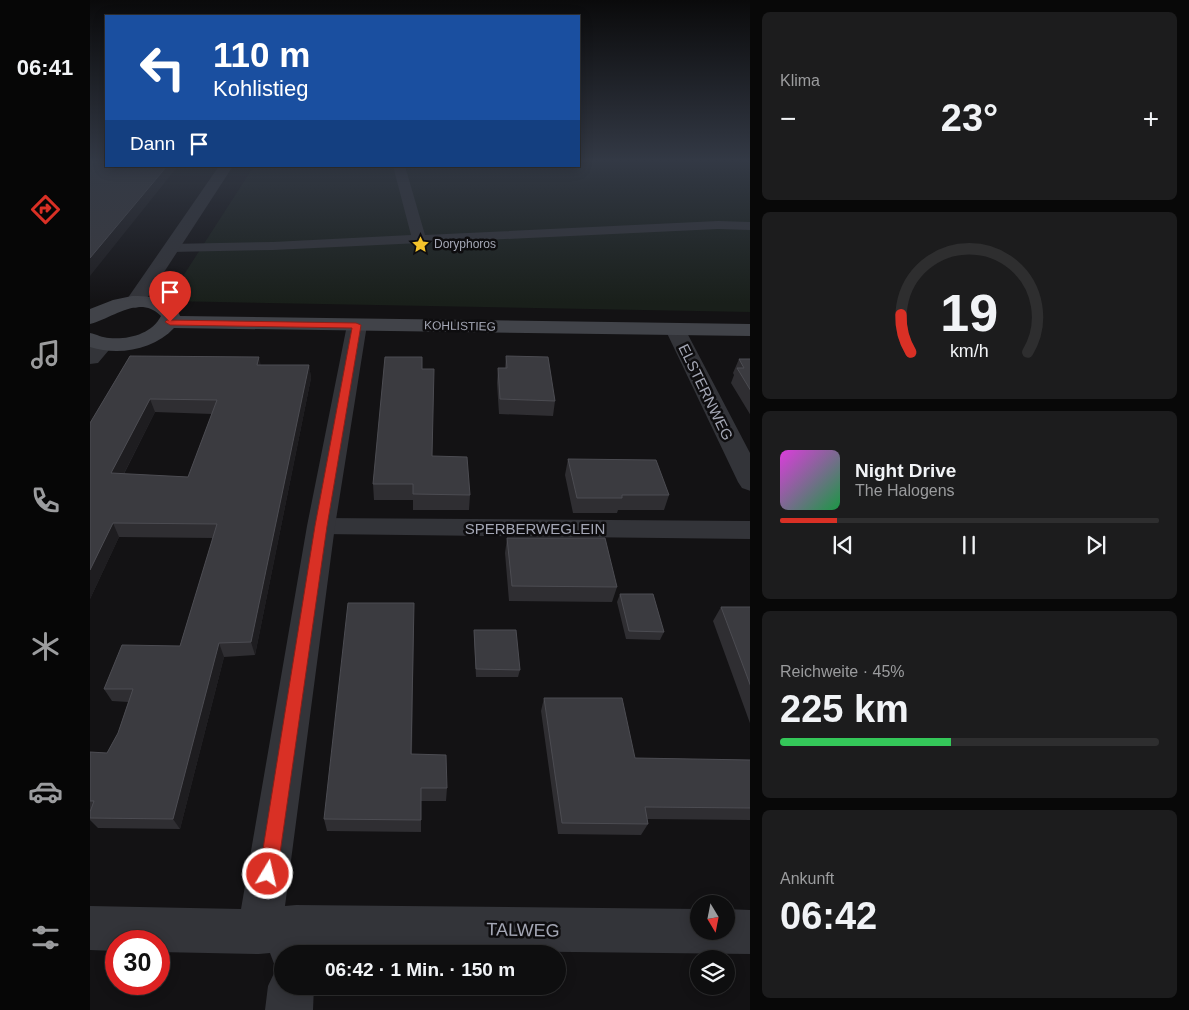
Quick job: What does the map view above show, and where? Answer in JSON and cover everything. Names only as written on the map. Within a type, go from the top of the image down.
[{"type":"street","points":[[135,302],[197,209]]},
{"type":"street","points":[[90,318],[109,307],[135,302],[148,302],[167,309],[171,315],[170,322],[155,335],[143,340],[94,347]]},
{"type":"street","name":"KOHLISTIEG","points":[[170,322],[750,330]]},
{"type":"street","points":[[283,938],[321,526],[356,325]]},
{"type":"street","name":"ELSTERNWEG","points":[[675,329],[750,482]]},
{"type":"street","name":"TALWEG","points":[[90,928],[283,938],[750,932]]},
{"type":"street","points":[[289,1010],[290,995]]},
{"type":"lane","points":[[411,209],[419,239]]},
{"type":"lane","points":[[170,248],[273,246],[708,225],[750,226]]},
{"type":"lane","name":"SPERBERWEGLEIN","points":[[321,526],[750,530]]},
{"type":"shaded area","points":[[226,209],[750,209],[750,312],[167,301]]},
{"type":"building","points":[[90,209],[131,209],[90,258]]},
{"type":"building","points":[[130,356],[259,357],[257,365],[309,365],[251,642],[219,643],[173,819],[90,818],[94,801],[90,801],[90,752],[107,753],[118,733],[133,689],[104,689],[122,645],[180,646],[217,524],[113,523],[90,570],[90,423]],"holes":[[[150,399],[217,400],[188,477],[111,473]]]},
{"type":"building","points":[[506,356],[548,357],[555,401],[500,399],[498,368],[507,368]]},
{"type":"building","points":[[385,357],[422,357],[422,369],[434,369],[432,456],[467,457],[470,495],[413,494],[413,484],[373,484]]},
{"type":"building","points":[[739,359],[750,359],[750,389],[737,368],[744,368]]},
{"type":"building","points":[[568,459],[656,460],[669,495],[622,495],[622,498],[577,498]]},
{"type":"building","points":[[507,538],[605,538],[617,587],[512,586]]},
{"type":"building","points":[[620,594],[653,594],[664,632],[629,631]]},
{"type":"building","points":[[348,603],[414,603],[411,754],[446,755],[447,788],[421,788],[421,820],[324,819]]},
{"type":"building","points":[[721,607],[750,607],[750,684]]},
{"type":"building","points":[[474,630],[516,630],[520,670],[476,669]]},
{"type":"building","points":[[544,698],[622,698],[635,758],[750,760],[750,808],[645,807],[648,824],[562,823]]},
{"type":"place","name":"Doryphoros","points":[[420,244]]},
{"type":"route","points":[[170,322],[356,325],[321,526],[268,874]]}]
